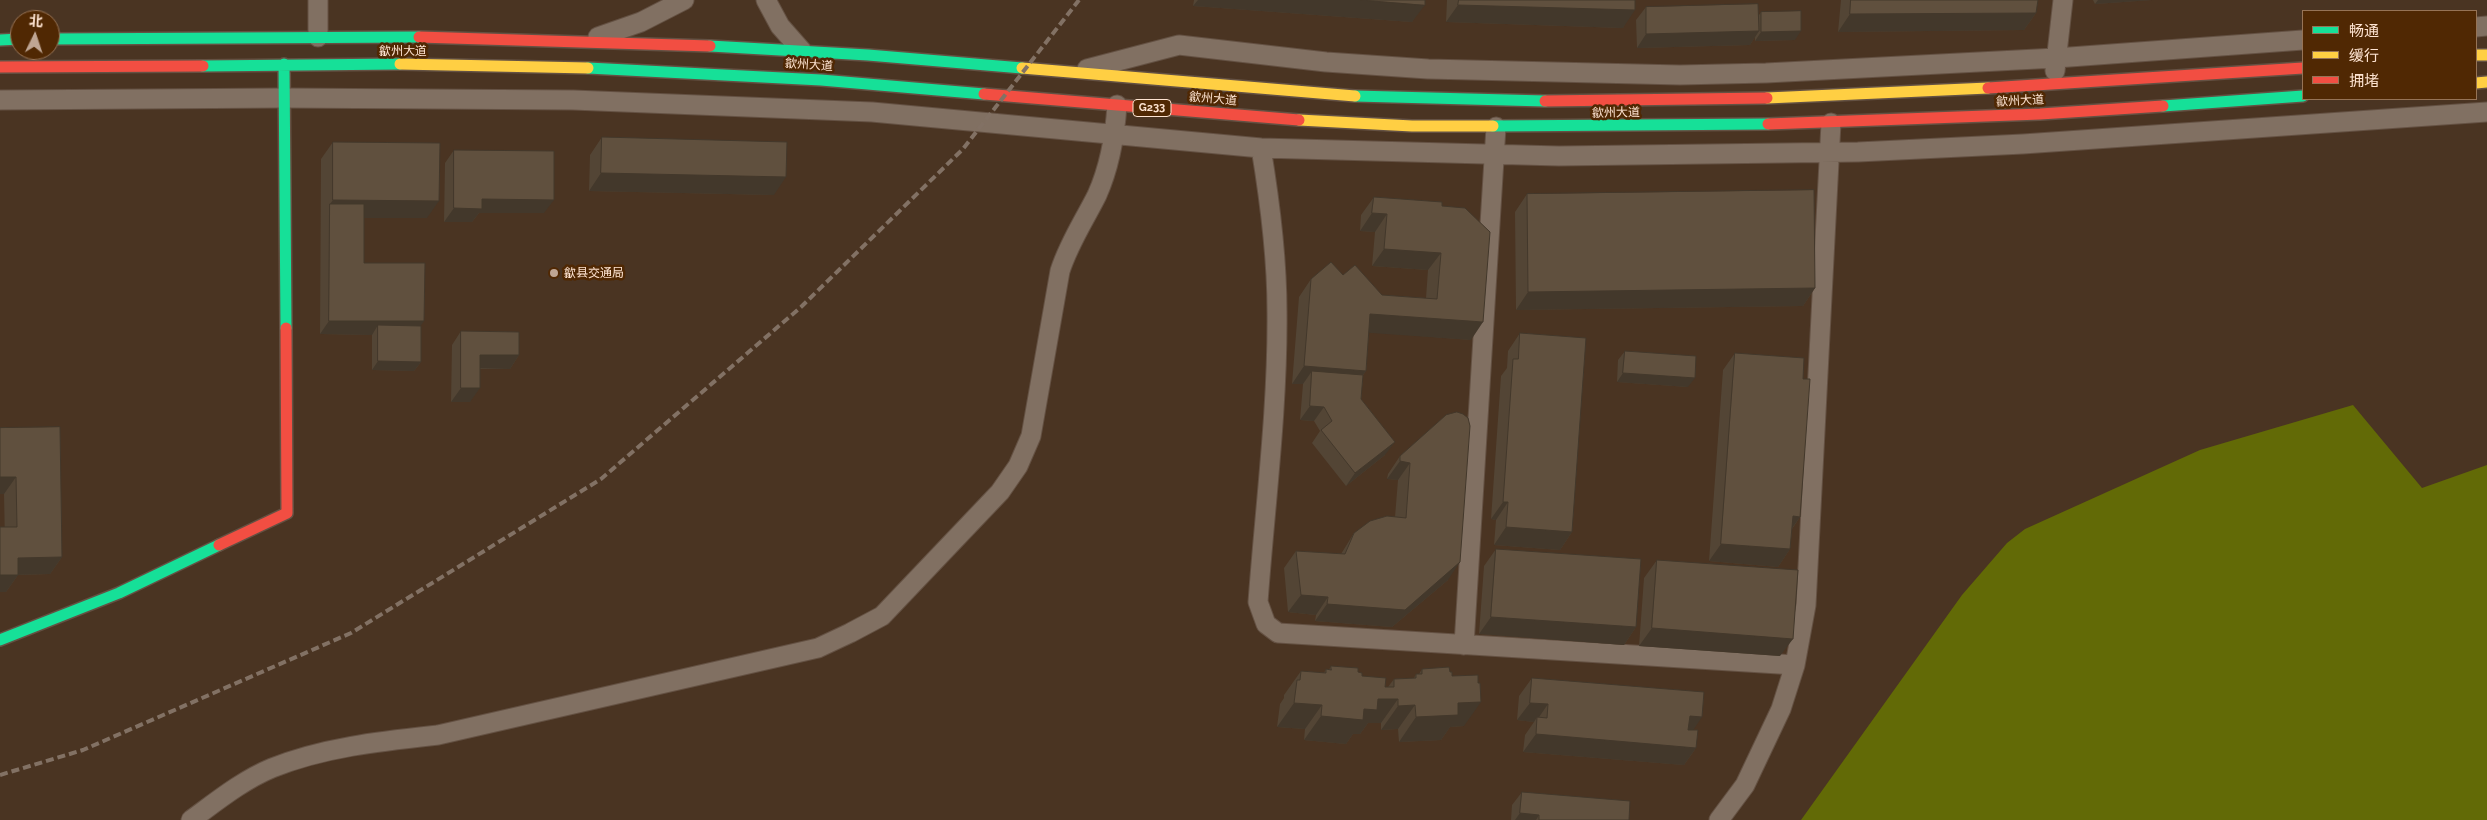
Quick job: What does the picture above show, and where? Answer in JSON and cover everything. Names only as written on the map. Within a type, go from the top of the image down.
[{"type":"main road","name":"歙州大道","points":[[60,39],[457,37],[591,40],[802,51],[1278,91],[1426,99],[1736,98],[2053,86],[2302,68]]},
{"type":"main road","points":[[0,640],[119,592],[287,513],[284,64]]},
{"type":"main road","name":"歙州大道","points":[[0,67],[466,64],[683,71],[821,80],[1276,119],[1412,126],[1496,127],[1831,122],[2040,114],[2302,96]]},
{"type":"street","points":[[318,0],[318,37]]},
{"type":"street","points":[[591,40],[647,19],[684,0]]},
{"type":"street","points":[[766,0],[780,26],[802,51]]},
{"type":"street","points":[[2053,86],[2063,0]]},
{"type":"street","points":[[1070,73],[1180,46],[1344,64],[1438,70],[1593,75],[1766,73],[2056,58],[2302,40]]},
{"type":"street","points":[[0,100],[284,98],[573,100],[872,112],[1261,148],[1494,155],[1699,155],[2023,144],[2487,112]]},
{"type":"street","points":[[192,820],[252,778],[291,761],[374,742],[438,735],[818,648],[882,616],[1000,492],[1025,452],[1031,436],[1060,271],[1066,251],[1098,193],[1109,159],[1117,105]]},
{"type":"street","points":[[1719,820],[1745,786],[1781,709],[1795,665],[1806,606],[1831,122]]},
{"type":"street","points":[[1464,645],[1496,127]]},
{"type":"street","points":[[1261,148],[1272,216],[1277,310],[1276,364],[1258,602],[1262,617],[1278,633],[1795,665]]},
{"type":"green space","points":[[2353,405],[2422,488],[2487,465],[2487,820],[1801,820],[1962,595],[2007,543],[2025,529],[2200,450]]},
{"type":"building","points":[[1361,0],[1425,0],[1425,5]]},
{"type":"building","points":[[1459,0],[1635,0],[1635,10],[1458,5]]},
{"type":"building","points":[[1851,0],[2038,0],[2036,13],[1850,14]]},
{"type":"building","points":[[1758,4],[1759,31],[1646,34],[1646,7]]},
{"type":"building","points":[[1801,11],[1801,31],[1761,32],[1761,12]]},
{"type":"building","points":[[602,137],[787,142],[786,177],[601,173]]},
{"type":"building","points":[[333,142],[440,143],[439,201],[333,200]]},
{"type":"building","points":[[454,150],[554,151],[554,200],[482,199],[482,209],[454,208]]},
{"type":"building","points":[[1814,190],[1815,288],[1528,292],[1527,194]]},
{"type":"building","points":[[1374,197],[1442,202],[1442,206],[1465,208],[1490,232],[1483,322],[1370,314],[1366,371],[1304,366],[1311,279],[1331,262],[1343,275],[1355,265],[1382,295],[1437,299],[1441,253],[1384,249],[1387,214],[1372,213]]},
{"type":"building","points":[[330,204],[364,204],[364,263],[425,263],[424,321],[329,321]]},
{"type":"building","points":[[378,325],[421,326],[421,362],[378,361]]},
{"type":"building","points":[[461,331],[519,332],[519,355],[480,355],[480,388],[461,388]]},
{"type":"building","points":[[1520,333],[1586,338],[1572,532],[1506,527],[1508,502],[1503,502],[1513,359],[1518,359]]},
{"type":"building","points":[[1625,351],[1696,356],[1695,378],[1623,373]]},
{"type":"building","points":[[1735,353],[1804,358],[1803,379],[1810,379],[1800,517],[1793,516],[1790,549],[1721,544]]},
{"type":"building","points":[[1312,371],[1363,375],[1361,399],[1395,442],[1355,473],[1321,430],[1332,421],[1324,407],[1310,406]]},
{"type":"building","points":[[1457,412],[1468,418],[1470,426],[1460,562],[1405,610],[1327,604],[1328,597],[1301,595],[1296,551],[1345,554],[1354,533],[1370,521],[1387,516],[1406,518],[1410,463],[1400,461],[1400,456],[1446,415]]},
{"type":"building","points":[[60,427],[62,557],[18,558],[18,575],[0,575],[0,527],[17,527],[16,477],[0,477],[0,428]]},
{"type":"building","points":[[1496,549],[1641,559],[1636,627],[1491,617]]},
{"type":"building","points":[[1657,560],[1798,570],[1793,639],[1652,628]]},
{"type":"building","points":[[1331,666],[1358,668],[1358,672],[1362,673],[1362,676],[1386,678],[1385,687],[1394,687],[1394,679],[1416,678],[1416,674],[1422,674],[1422,669],[1449,667],[1452,676],[1478,675],[1481,702],[1458,703],[1458,715],[1416,717],[1415,705],[1398,706],[1398,699],[1378,699],[1377,710],[1364,709],[1363,720],[1321,716],[1322,705],[1294,703],[1297,680],[1300,680],[1301,671],[1326,673],[1326,669],[1331,670]]},
{"type":"building","points":[[1532,678],[1704,692],[1702,717],[1690,716],[1688,730],[1698,730],[1696,748],[1536,734],[1537,717],[1547,718],[1548,704],[1530,703]]},
{"type":"building","points":[[1522,792],[1630,801],[1629,820],[1539,820],[1539,815],[1520,813]]},
{"type":"railway","points":[[0,775],[83,750],[351,633],[601,479],[801,307],[963,149],[1079,0]]},
{"type":"traffic: fast","points":[[60,39],[419,37]]},
{"type":"traffic: fast","points":[[0,40],[10,40]]},
{"type":"traffic: fast","points":[[710,46],[868,55],[1022,68]]},
{"type":"traffic: fast","points":[[284,64],[286,328]]},
{"type":"traffic: fast","points":[[203,66],[400,64]]},
{"type":"traffic: fast","points":[[588,68],[821,80],[984,94]]},
{"type":"traffic: fast","points":[[1355,96],[1545,101]]},
{"type":"traffic: fast","points":[[2163,106],[2302,96]]},
{"type":"traffic: fast","points":[[1493,126],[1768,124]]},
{"type":"traffic: fast","points":[[0,640],[119,593],[219,545]]},
{"type":"traffic: slow","points":[[2477,55],[2487,55]]},
{"type":"traffic: slow","points":[[400,64],[588,68]]},
{"type":"traffic: slow","points":[[1022,68],[1355,96]]},
{"type":"traffic: slow","points":[[2477,83],[2487,82]]},
{"type":"traffic: slow","points":[[1767,98],[1988,88]]},
{"type":"traffic: slow","points":[[1299,120],[1412,126],[1493,126]]},
{"type":"traffic: jam","points":[[419,37],[710,46]]},
{"type":"traffic: jam","points":[[0,67],[203,66]]},
{"type":"traffic: jam","points":[[1988,88],[2302,68]]},
{"type":"traffic: jam","points":[[984,94],[1299,120]]},
{"type":"traffic: jam","points":[[1545,101],[1767,98]]},
{"type":"traffic: jam","points":[[1768,124],[2040,114],[2163,106]]},
{"type":"traffic: jam","points":[[219,545],[287,513],[286,328]]},
{"type":"place","name":"歙县交通局","points":[[554,273]]}]
